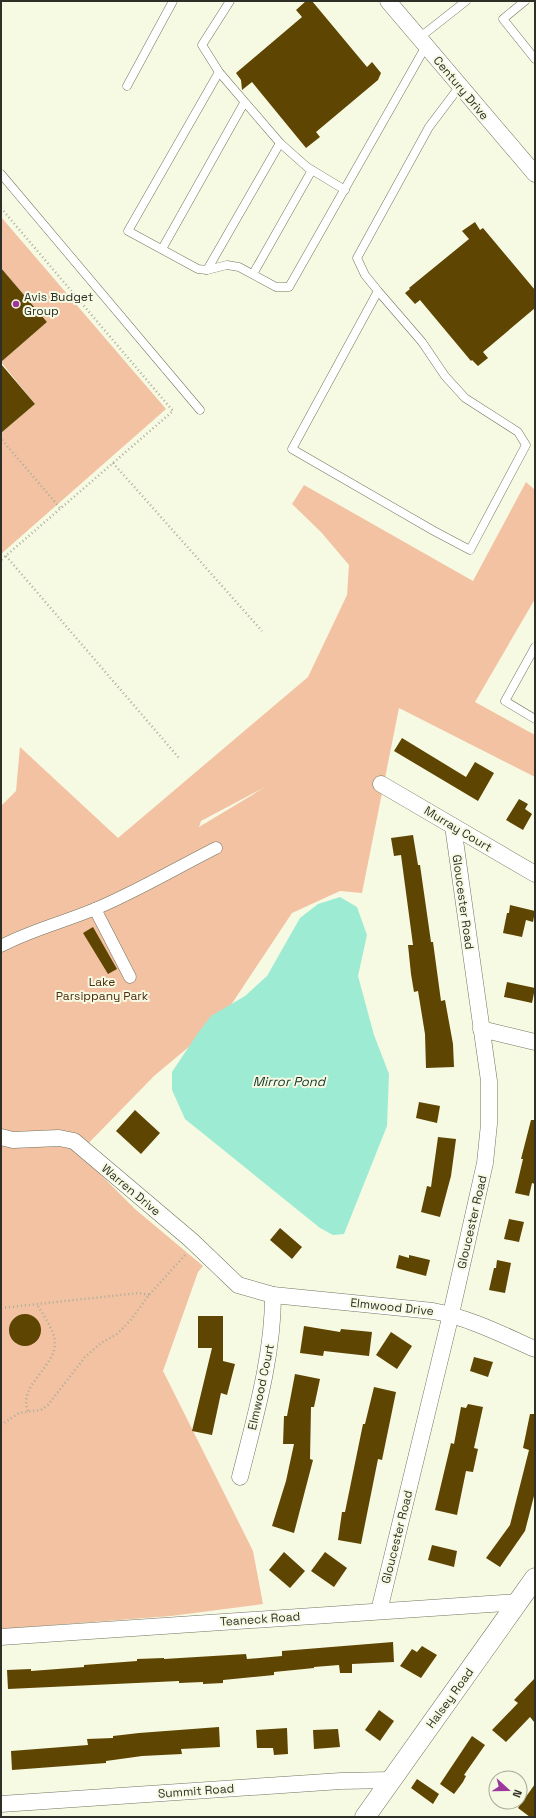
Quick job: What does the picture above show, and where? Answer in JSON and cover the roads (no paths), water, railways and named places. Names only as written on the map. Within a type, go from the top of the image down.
[{"type":"street","name":"Century Drive","points":[[388,1],[535,174]]},
{"type":"street","name":"Murray Court","points":[[381,784],[535,874]]},
{"type":"street","name":"Gloucester Road","points":[[379,1611],[451,1314],[485,1163],[488,1140],[489,1081],[453,826]]},
{"type":"street","points":[[1,946],[22,935],[52,926],[95,909],[216,848]]},
{"type":"street","points":[[95,909],[130,977]]},
{"type":"street","points":[[481,1029],[535,1042]]},
{"type":"street","name":"Warren Drive","points":[[1,1137],[13,1140],[59,1138],[74,1142],[195,1244],[238,1285],[244,1287]]},
{"type":"street","name":"Elmwood Drive","points":[[244,1287],[273,1295],[425,1310],[451,1314],[470,1320],[535,1349]]},
{"type":"street","name":"Elmwood Court","points":[[240,1477],[270,1352],[273,1321],[273,1295]]},
{"type":"street","name":"Halsey Road","points":[[365,1817],[535,1578]]},
{"type":"street","name":"Teaneck Road","points":[[1,1637],[519,1602]]},
{"type":"street","name":"Summit Road","points":[[1,1804],[333,1782],[390,1780]]},
{"type":"lane","points":[[127,86],[173,1]]},
{"type":"lane","points":[[230,1],[202,46],[219,72],[244,103],[280,143],[312,170],[345,190]]},
{"type":"lane","points":[[219,72],[128,231],[198,269],[207,270],[227,265],[239,267],[276,288],[289,287],[345,190],[423,42],[466,1]]},
{"type":"lane","points":[[525,1],[503,20],[535,59]]},
{"type":"lane","points":[[378,291],[292,449],[434,531],[470,550],[526,445],[518,432],[465,398],[445,376],[422,342],[365,275],[356,258],[429,127],[460,86]]},
{"type":"lane","points":[[162,249],[244,103]]},
{"type":"lane","points":[[207,270],[280,143]]},
{"type":"lane","points":[[253,274],[312,170]]},
{"type":"lane","points":[[1,176],[200,410]]},
{"type":"lane","points":[[535,647],[505,701],[535,719]]},
{"type":"water","name":"Mirror Pond","points":[[340,897],[357,907],[367,935],[358,976],[374,1035],[389,1074],[387,1126],[344,1234],[333,1235],[320,1228],[185,1119],[172,1090],[172,1072],[211,1016],[245,996],[267,976],[300,918],[318,904]]},
{"type":"place","name":"Avis Budget Group","points":[[16,304]]},
{"type":"park label","name":"Lake Parsippany Park","points":[[102,989]]}]
